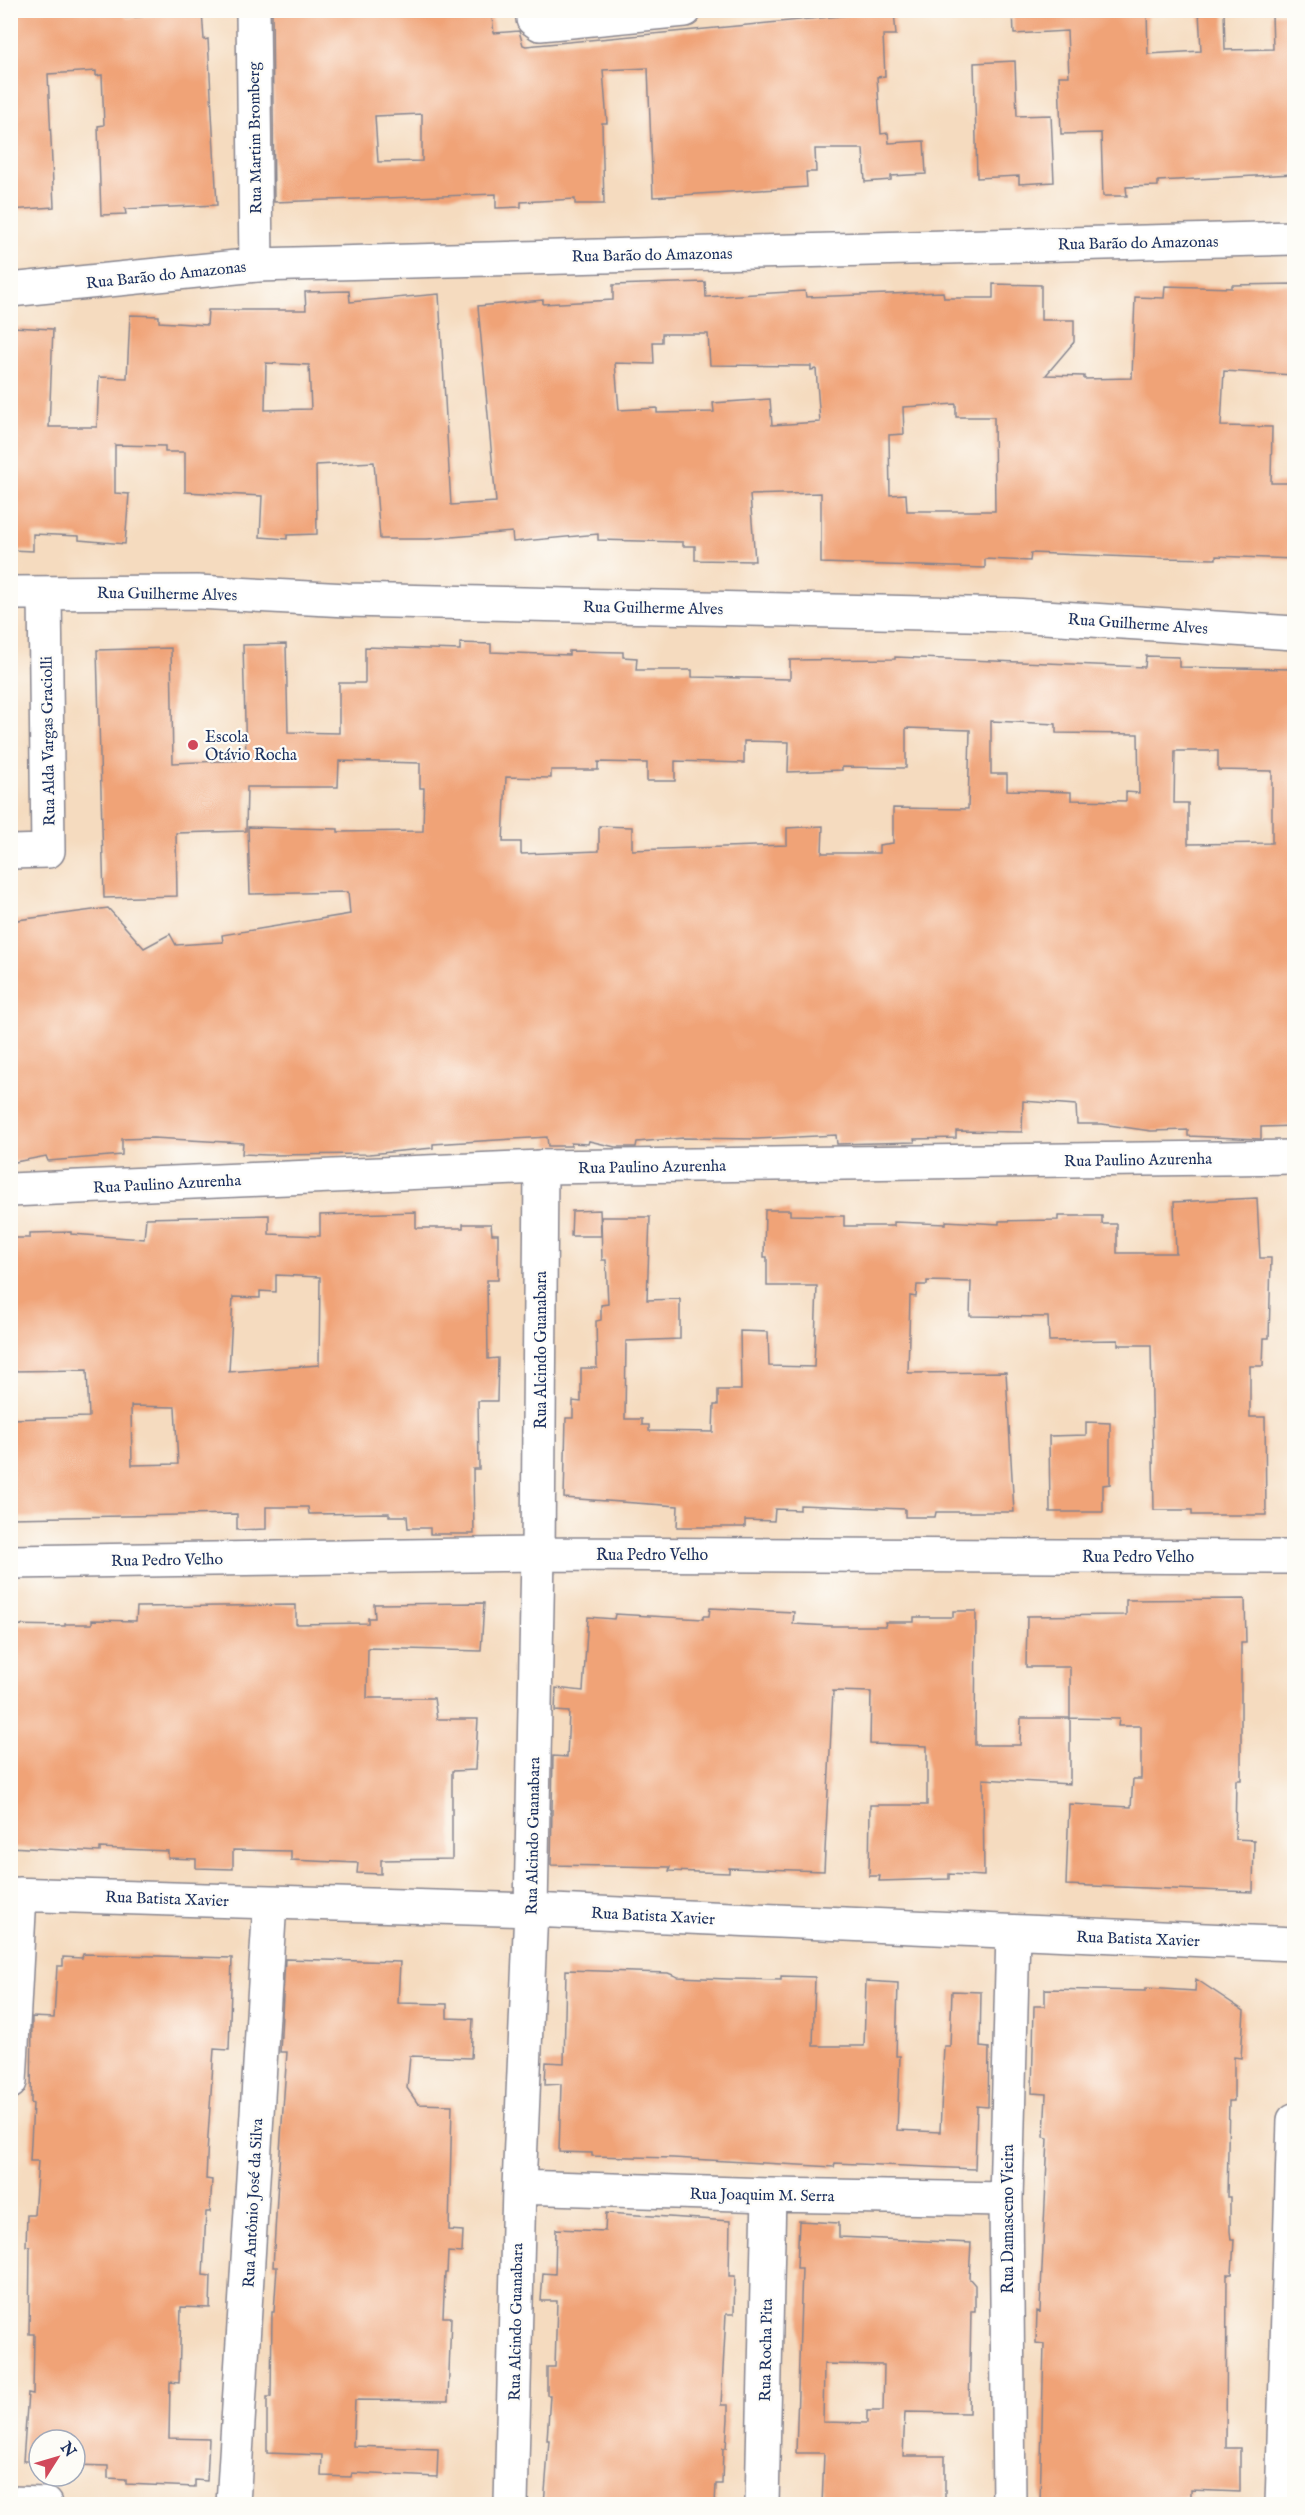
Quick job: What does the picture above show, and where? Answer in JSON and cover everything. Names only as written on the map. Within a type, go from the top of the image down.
[{"type":"street","name":"Rua Martim Bromberg","points":[[253,10],[256,265]]},
{"type":"street","points":[[533,10],[533,19],[540,24],[686,10]]},
{"type":"street","name":"Rua Barão do Amazonas","points":[[10,290],[256,265],[1294,238]]},
{"type":"street","name":"Rua Guilherme Alves","points":[[10,593],[196,592],[347,600],[1013,615],[1294,633]]},
{"type":"street","name":"Rua Alda Vargas Graciolli","points":[[10,852],[48,851],[45,593]]},
{"type":"street","name":"Rua Paulino Azurenha","points":[[10,1190],[541,1167],[1294,1157]]},
{"type":"street","name":"Rua Alcindo Guanabara","points":[[511,2505],[519,2187],[531,1910],[538,1554],[541,1167]]},
{"type":"street","name":"Rua Pedro Velho","points":[[10,1562],[538,1554],[1294,1557]]},
{"type":"street","points":[[10,2082],[15,1894]]},
{"type":"street","name":"Rua Batista Xavier","points":[[15,1894],[531,1910],[1294,1944]]},
{"type":"street","name":"Rua Antônio José da Silva","points":[[233,2505],[270,1902]]},
{"type":"street","name":"Rua Damasceno Vieira","points":[[1009,2505],[1006,2199],[1013,1933]]},
{"type":"street","points":[[1282,2505],[1294,2120]]},
{"type":"street","name":"Rua Joaquim M. Serra","points":[[519,2187],[769,2195],[1006,2199]]},
{"type":"street","name":"Rua Rocha Pita","points":[[762,2505],[769,2195]]},
{"type":"street","points":[[10,2503],[45,2505]]},
{"type":"building","points":[[10,10],[126,10],[126,18],[202,11],[204,40],[208,39],[217,205],[125,209],[126,214],[101,215],[98,126],[104,125],[102,75],[96,76],[96,71],[48,74],[54,207],[10,210]]},
{"type":"building","points":[[272,10],[491,10],[494,33],[519,31],[523,45],[526,46],[894,11],[896,35],[883,35],[885,76],[877,77],[881,134],[888,133],[889,143],[924,141],[926,174],[891,176],[891,180],[865,182],[863,149],[815,149],[816,172],[806,172],[807,187],[653,197],[648,68],[603,70],[607,123],[602,123],[604,204],[575,204],[575,199],[521,202],[521,207],[496,208],[496,194],[274,202]],"holes":[[[422,114],[422,161],[378,162],[375,116]]]},
{"type":"building","points":[[1013,10],[1147,10],[1148,54],[1201,51],[1199,11],[1224,11],[1225,50],[1273,49],[1272,14],[1294,13],[1294,174],[1158,181],[1158,186],[1126,187],[1127,196],[1103,196],[1101,133],[1061,134],[1059,76],[1069,76],[1067,31],[1014,34]]},
{"type":"building","points":[[1015,61],[1017,116],[1051,115],[1054,182],[1019,184],[1019,176],[977,178],[974,63]]},
{"type":"building","points":[[705,282],[706,297],[805,291],[806,297],[943,292],[944,298],[993,298],[993,284],[1041,285],[1041,320],[1074,320],[1074,342],[1046,375],[1084,376],[1084,379],[1132,378],[1135,297],[1164,298],[1165,286],[1232,288],[1232,285],[1294,284],[1294,375],[1224,371],[1221,426],[1272,427],[1271,483],[1294,483],[1294,559],[1216,556],[1216,559],[1158,558],[1031,553],[1030,561],[985,559],[985,568],[821,563],[821,493],[750,495],[755,561],[695,560],[695,546],[683,546],[683,542],[598,540],[598,534],[513,542],[512,532],[427,539],[380,539],[374,462],[316,465],[317,534],[287,535],[287,539],[260,537],[262,496],[185,492],[185,452],[165,452],[165,446],[115,445],[115,493],[129,494],[125,544],[79,540],[79,536],[33,534],[33,551],[10,550],[12,327],[53,329],[49,427],[97,427],[99,377],[127,378],[130,315],[159,316],[159,322],[207,325],[208,310],[306,310],[305,292],[349,291],[350,302],[439,294],[451,505],[496,502],[478,306],[543,300],[543,304],[613,300],[613,285]],"holes":[[[662,334],[708,334],[710,365],[811,366],[811,370],[816,369],[820,422],[772,425],[770,399],[713,403],[714,412],[657,413],[657,408],[619,410],[615,363],[654,364],[653,342],[662,342]],[[266,363],[309,365],[311,409],[265,410]],[[956,404],[956,417],[994,417],[995,511],[907,511],[906,494],[890,495],[889,435],[904,434],[903,407]]]},
{"type":"building","points":[[460,643],[491,644],[491,652],[569,655],[569,651],[623,652],[623,657],[637,658],[636,670],[692,670],[692,677],[790,679],[790,660],[895,659],[895,657],[1145,667],[1146,656],[1179,657],[1179,667],[1294,669],[1294,1126],[1261,1127],[1261,1139],[1188,1136],[1188,1130],[1151,1131],[1102,1124],[1077,1124],[1076,1105],[1023,1101],[1022,1132],[956,1131],[956,1138],[914,1139],[915,1142],[837,1144],[836,1135],[757,1139],[683,1138],[637,1142],[636,1147],[615,1147],[589,1141],[588,1144],[571,1143],[571,1146],[548,1146],[547,1137],[433,1144],[433,1148],[369,1154],[268,1155],[242,1154],[243,1143],[153,1138],[122,1139],[122,1155],[48,1161],[46,1156],[10,1163],[10,921],[108,908],[144,948],[170,934],[176,945],[223,942],[222,935],[350,914],[348,892],[250,894],[248,827],[338,829],[338,832],[423,831],[424,788],[420,788],[420,763],[339,761],[338,787],[247,787],[246,831],[176,833],[177,896],[104,898],[97,650],[171,648],[173,763],[246,760],[243,645],[286,644],[288,732],[339,733],[339,683],[365,683],[365,647],[460,650]],"holes":[[[991,721],[1056,724],[1056,733],[1138,734],[1139,793],[1126,792],[1126,801],[1071,800],[1071,792],[1007,790],[1007,774],[991,774]],[[906,728],[970,730],[968,809],[893,808],[893,843],[879,845],[879,853],[822,853],[823,826],[787,828],[787,845],[632,850],[632,827],[599,826],[599,851],[521,854],[521,842],[503,842],[506,777],[551,778],[551,770],[598,770],[598,762],[647,763],[647,781],[675,781],[675,761],[744,763],[744,741],[789,742],[788,772],[842,770],[842,767],[906,768]],[[1175,751],[1218,751],[1218,770],[1272,771],[1272,843],[1188,844],[1188,803],[1174,803]]]},
{"type":"building","points":[[1257,1198],[1260,1258],[1271,1258],[1269,1338],[1264,1338],[1263,1366],[1250,1366],[1250,1417],[1265,1417],[1266,1515],[1192,1515],[1192,1510],[1154,1510],[1151,1345],[1118,1345],[1118,1340],[1049,1341],[1048,1317],[970,1316],[971,1282],[927,1281],[927,1285],[917,1285],[916,1297],[910,1296],[908,1373],[1006,1372],[1014,1512],[936,1512],[935,1517],[905,1517],[905,1509],[800,1505],[800,1510],[775,1509],[774,1521],[745,1520],[745,1527],[677,1527],[678,1506],[564,1498],[566,1418],[573,1418],[573,1401],[581,1402],[581,1368],[597,1368],[596,1321],[601,1320],[601,1305],[608,1304],[606,1260],[602,1260],[601,1217],[650,1217],[647,1300],[680,1299],[680,1339],[626,1341],[625,1419],[642,1419],[642,1425],[649,1425],[649,1431],[713,1432],[714,1405],[718,1405],[718,1390],[741,1390],[740,1331],[768,1332],[769,1366],[814,1367],[817,1286],[767,1286],[767,1257],[764,1257],[765,1210],[790,1210],[790,1215],[844,1216],[844,1226],[894,1226],[894,1222],[946,1224],[946,1221],[999,1224],[999,1221],[1058,1220],[1058,1216],[1102,1216],[1102,1224],[1117,1224],[1117,1253],[1176,1253],[1174,1202]]},
{"type":"building","points":[[600,1210],[601,1236],[571,1236],[572,1211]]},
{"type":"building","points":[[416,1212],[416,1228],[463,1228],[463,1224],[491,1224],[492,1234],[498,1234],[498,1280],[487,1280],[488,1359],[498,1358],[497,1401],[478,1401],[479,1469],[473,1469],[474,1534],[430,1534],[430,1528],[408,1528],[407,1516],[389,1516],[389,1513],[309,1514],[308,1507],[266,1507],[266,1529],[237,1530],[237,1514],[10,1518],[10,1419],[89,1417],[87,1370],[10,1371],[10,1238],[30,1238],[30,1233],[71,1232],[71,1234],[144,1239],[146,1218],[269,1215],[269,1234],[320,1236],[320,1215]],"holes":[[[276,1275],[320,1277],[319,1365],[229,1372],[233,1297],[260,1298],[260,1291],[276,1292]],[[131,1406],[175,1407],[178,1464],[132,1465]]]},
{"type":"building","points":[[1086,1422],[1110,1423],[1110,1484],[1103,1485],[1103,1512],[1050,1512],[1049,1436],[1086,1435]]},
{"type":"building","points":[[1245,1599],[1246,1643],[1241,1643],[1241,1780],[1236,1780],[1235,1839],[1254,1840],[1253,1892],[1066,1885],[1069,1804],[1131,1807],[1133,1779],[1141,1779],[1141,1726],[1118,1726],[1119,1719],[1070,1718],[1070,1667],[1026,1667],[1027,1616],[1126,1615],[1126,1600]]},
{"type":"building","points":[[484,1603],[481,1651],[368,1648],[367,1698],[434,1698],[437,1719],[478,1719],[475,1770],[452,1771],[452,1859],[381,1860],[381,1874],[357,1873],[358,1863],[291,1860],[291,1851],[233,1850],[233,1869],[196,1868],[196,1859],[168,1858],[168,1851],[100,1848],[100,1852],[10,1847],[10,1625],[65,1626],[65,1624],[92,1624],[92,1620],[136,1621],[137,1607],[296,1605],[296,1624],[368,1623],[368,1618],[375,1618],[374,1604]]},
{"type":"building","points":[[710,1608],[794,1612],[793,1624],[831,1626],[886,1626],[885,1622],[914,1622],[914,1617],[953,1617],[953,1611],[976,1611],[975,1745],[1020,1745],[1021,1718],[1070,1718],[1070,1784],[983,1779],[984,1876],[949,1874],[949,1879],[879,1881],[880,1876],[869,1876],[870,1805],[927,1805],[927,1746],[870,1744],[871,1692],[833,1691],[824,1871],[729,1868],[729,1873],[669,1871],[670,1867],[551,1865],[553,1756],[567,1757],[569,1712],[555,1711],[556,1688],[583,1691],[588,1617],[614,1619],[615,1614],[703,1619],[703,1616],[709,1616]]},
{"type":"building","points":[[83,1954],[232,1958],[229,2050],[214,2049],[208,2136],[206,2179],[212,2180],[210,2212],[206,2212],[203,2275],[211,2276],[210,2308],[181,2307],[179,2383],[170,2382],[169,2438],[209,2439],[207,2481],[195,2480],[195,2487],[126,2484],[126,2479],[108,2478],[108,2466],[87,2465],[87,2428],[27,2428],[27,2461],[23,2461],[28,2393],[33,2394],[34,2334],[29,2334],[30,2247],[26,2246],[27,2215],[34,2215],[38,2161],[30,2161],[33,2104],[31,2103],[32,2017],[54,2018],[57,1966],[63,1966],[63,1957],[82,1958]]},
{"type":"building","points":[[285,1959],[400,1962],[398,2003],[447,2004],[447,2018],[473,2019],[471,2058],[410,2056],[407,2088],[418,2104],[452,2105],[449,2230],[463,2231],[462,2253],[448,2252],[447,2273],[445,2273],[443,2317],[451,2317],[448,2401],[355,2400],[353,2446],[438,2449],[437,2477],[352,2473],[351,2477],[321,2476],[322,2455],[267,2453],[267,2397],[271,2397],[272,2312],[274,2312],[277,2267],[273,2267],[287,2052],[280,2052]]},
{"type":"building","points":[[566,1970],[668,1973],[678,1977],[728,1979],[781,1980],[781,1976],[815,1977],[813,2046],[864,2046],[866,1981],[898,1983],[896,2056],[900,2056],[897,2130],[940,2132],[944,2046],[950,2046],[952,1991],[981,1992],[980,2047],[989,2048],[988,2107],[977,2106],[975,2169],[835,2163],[834,2167],[592,2156],[592,2153],[559,2152],[561,2084],[545,2085],[546,2062],[564,2063]]},
{"type":"building","points":[[1196,1979],[1244,2011],[1241,2058],[1234,2057],[1234,2101],[1229,2101],[1227,2197],[1230,2197],[1231,2240],[1234,2240],[1232,2274],[1227,2274],[1226,2448],[1240,2448],[1240,2492],[1191,2490],[1191,2497],[1175,2497],[1175,2505],[1040,2505],[1044,2344],[1036,2343],[1037,2311],[1040,2312],[1048,2138],[1044,2137],[1046,2094],[1032,2093],[1034,2006],[1045,2006],[1045,1989],[1146,1991],[1146,1988],[1195,1991]]},
{"type":"building","points":[[606,2213],[730,2221],[729,2276],[735,2276],[734,2314],[726,2314],[721,2405],[728,2405],[728,2419],[726,2448],[723,2448],[722,2484],[716,2484],[715,2505],[544,2505],[550,2395],[547,2395],[547,2367],[555,2367],[557,2301],[541,2301],[543,2273],[555,2274],[556,2229],[605,2231]]},
{"type":"building","points":[[799,2221],[839,2223],[839,2237],[971,2243],[969,2278],[975,2285],[975,2311],[971,2311],[969,2413],[905,2412],[903,2456],[945,2456],[945,2500],[902,2499],[902,2505],[822,2505],[824,2453],[796,2453],[802,2268],[797,2268]],"holes":[[[824,2364],[884,2365],[883,2411],[867,2411],[867,2423],[823,2422]]]},
{"type":"place","name":"Escola Otávio Rocha","points":[[193,745]]}]
